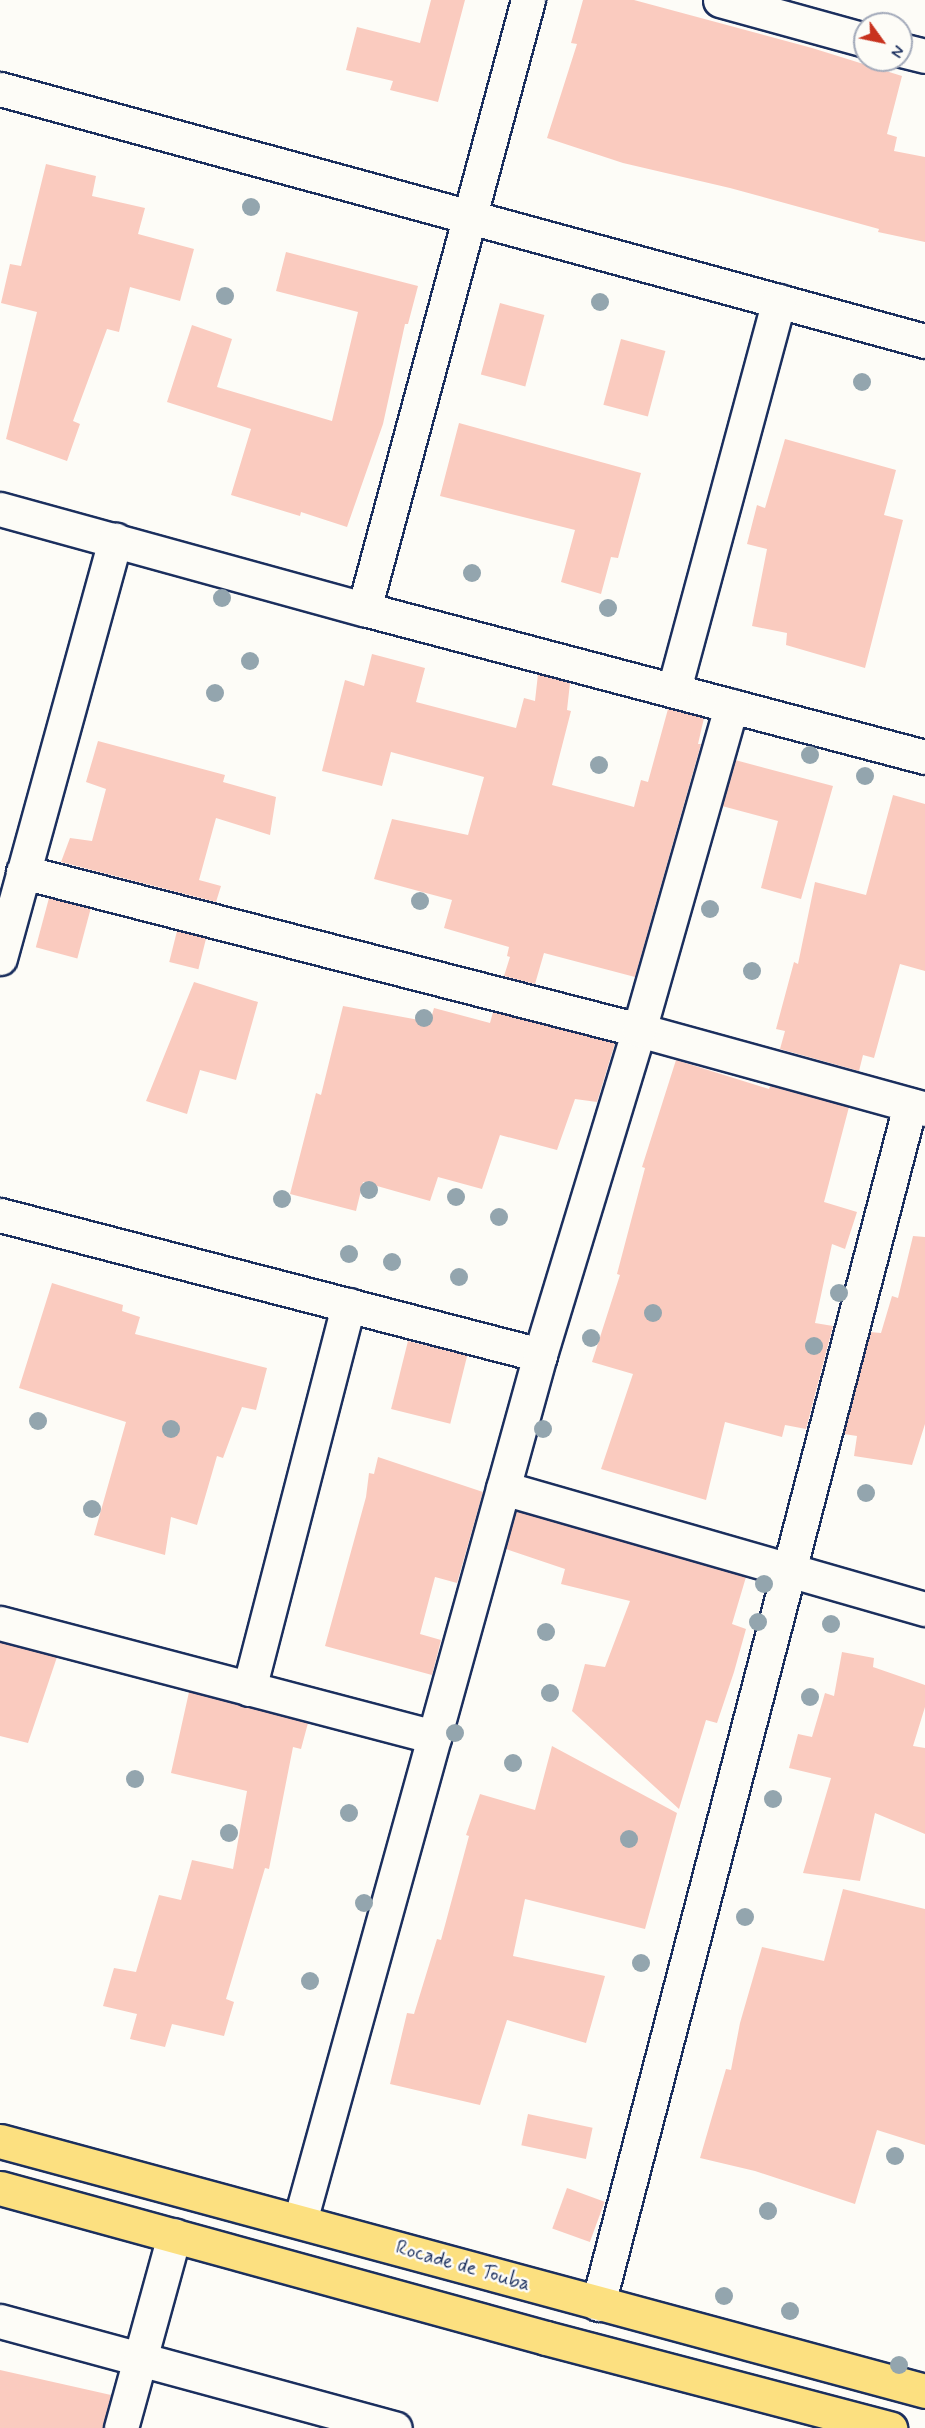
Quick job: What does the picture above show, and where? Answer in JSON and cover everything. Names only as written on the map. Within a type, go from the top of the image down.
[{"type":"main road","name":"Rocade de Touba","points":[[0,2141],[925,2391]]},
{"type":"main road","points":[[0,2188],[546,2338],[890,2428]]},
{"type":"street","points":[[364,609],[528,0]]},
{"type":"street","points":[[720,0],[853,37]]},
{"type":"street","points":[[0,89],[925,341]]},
{"type":"street","points":[[674,689],[779,301]]},
{"type":"street","points":[[0,509],[364,609],[925,757]]},
{"type":"street","points":[[0,958],[115,540]]},
{"type":"street","points":[[300,2221],[540,1355],[639,1030],[731,706]]},
{"type":"street","points":[[23,872],[639,1030],[917,1107],[789,1570],[598,2304]]},
{"type":"street","points":[[0,1215],[540,1355]]},
{"type":"street","points":[[249,1689],[348,1305]]},
{"type":"street","points":[[503,1488],[925,1609]]},
{"type":"street","points":[[0,1623],[434,1737]]},
{"type":"street","points":[[121,2428],[174,2235]]},
{"type":"street","points":[[0,2320],[395,2428]]},
{"type":"building","points":[[431,0],[465,0],[438,102],[390,90],[393,81],[346,70],[357,27],[420,43]]},
{"type":"building","points":[[583,0],[634,0],[853,61],[853,72],[889,72],[902,76],[887,134],[897,137],[894,151],[925,157],[925,242],[878,232],[879,229],[730,188],[623,163],[547,138],[577,44],[571,43]]},
{"type":"building","points":[[46,164],[96,176],[92,196],[145,208],[138,234],[194,249],[180,301],[130,287],[119,332],[107,329],[73,421],[80,424],[67,461],[6,439],[37,312],[1,303],[10,264],[21,266]]},
{"type":"building","points":[[286,252],[418,286],[408,324],[405,324],[383,424],[347,527],[301,512],[300,516],[231,495],[251,429],[167,402],[192,325],[232,339],[217,387],[332,421],[358,312],[276,291]]},
{"type":"building","points":[[500,303],[544,315],[525,386],[481,374]]},
{"type":"building","points":[[621,339],[665,351],[648,417],[603,405]]},
{"type":"building","points":[[459,423],[641,473],[618,558],[611,557],[601,594],[561,582],[575,530],[440,496]]},
{"type":"building","points":[[785,439],[896,470],[884,515],[903,520],[865,668],[786,645],[787,633],[752,626],[767,549],[747,544],[757,505],[765,508]]},
{"type":"building","points":[[372,654],[425,668],[416,702],[516,728],[524,698],[535,701],[538,674],[570,683],[567,710],[571,711],[552,785],[634,807],[641,780],[648,782],[668,709],[704,718],[698,744],[701,744],[635,977],[544,953],[535,984],[504,976],[510,957],[507,956],[509,947],[444,928],[452,900],[374,879],[392,819],[468,835],[484,777],[391,752],[382,786],[322,771],[345,680],[364,686]]},
{"type":"building","points":[[98,741],[225,775],[223,782],[276,797],[270,835],[216,818],[199,880],[221,886],[216,902],[61,862],[70,838],[92,841],[106,789],[86,782]]},
{"type":"building","points":[[735,760],[833,786],[801,899],[761,888],[778,821],[722,806]]},
{"type":"building","points":[[893,795],[925,804],[925,971],[900,964],[874,1058],[863,1055],[859,1071],[780,1049],[785,1031],[776,1029],[794,962],[798,964],[815,882],[866,895]]},
{"type":"building","points":[[49,898],[91,909],[77,958],[36,947]]},
{"type":"building","points":[[177,931],[206,938],[198,969],[169,962]]},
{"type":"building","points":[[194,982],[258,1002],[236,1080],[200,1070],[187,1114],[146,1101]]},
{"type":"building","points":[[343,1006],[430,1022],[434,1008],[490,1023],[493,1012],[615,1043],[597,1102],[575,1099],[557,1150],[500,1135],[482,1189],[438,1177],[430,1201],[363,1182],[356,1211],[290,1194],[316,1093],[321,1095]]},
{"type":"building","points":[[676,1060],[769,1089],[770,1086],[849,1107],[824,1202],[857,1212],[845,1249],[832,1244],[815,1323],[833,1326],[806,1429],[785,1425],[782,1437],[725,1422],[706,1500],[601,1469],[633,1374],[592,1362],[620,1275],[617,1274],[645,1168],[642,1167]]},
{"type":"building","points":[[913,1236],[925,1237],[925,1424],[912,1465],[854,1456],[857,1436],[844,1434],[870,1332],[881,1333],[892,1296],[898,1298]]},
{"type":"building","points":[[52,1283],[123,1305],[122,1311],[140,1317],[135,1334],[267,1368],[256,1410],[242,1407],[223,1458],[217,1456],[197,1525],[171,1517],[165,1555],[94,1535],[126,1422],[19,1388]]},
{"type":"building","points":[[408,1341],[467,1356],[450,1424],[391,1409]]},
{"type":"building","points":[[378,1457],[483,1492],[457,1583],[435,1577],[420,1634],[441,1640],[432,1675],[325,1646],[366,1497],[369,1473],[374,1474]]},
{"type":"building","points":[[516,1511],[746,1577],[732,1624],[746,1629],[734,1672],[717,1723],[706,1720],[679,1809],[572,1711],[585,1664],[605,1667],[630,1601],[561,1584],[565,1569],[506,1549]]},
{"type":"building","points":[[0,1642],[57,1657],[28,1743],[0,1736]]},
{"type":"building","points":[[842,1652],[874,1658],[873,1667],[925,1685],[925,1707],[913,1746],[925,1748],[925,1834],[875,1813],[860,1881],[803,1873],[831,1778],[789,1768],[798,1734],[812,1737],[825,1693],[834,1696]]},
{"type":"building","points":[[189,1692],[308,1723],[301,1749],[293,1747],[269,1869],[265,1868],[226,1999],[234,2002],[224,2036],[172,2024],[165,2047],[130,2039],[137,2014],[103,2006],[114,1968],[136,1972],[159,1895],[181,1900],[192,1860],[233,1869],[247,1791],[171,1773]]},
{"type":"building","points":[[552,1746],[677,1813],[645,1929],[525,1899],[513,1956],[605,1976],[586,2043],[507,2020],[480,2105],[390,2084],[407,2013],[414,2014],[437,1939],[441,1940],[469,1836],[466,1835],[480,1794],[535,1810]]},
{"type":"building","points":[[843,1889],[925,1909],[925,2145],[877,2130],[855,2204],[755,2171],[700,2158],[726,2069],[731,2070],[740,2023],[762,1947],[824,1961]]},
{"type":"building","points":[[528,2114],[593,2128],[586,2159],[521,2145]]},
{"type":"building","points":[[567,2188],[605,2202],[590,2242],[552,2228]]},
{"type":"building","points":[[0,2370],[111,2395],[103,2428],[0,2428]]}]
